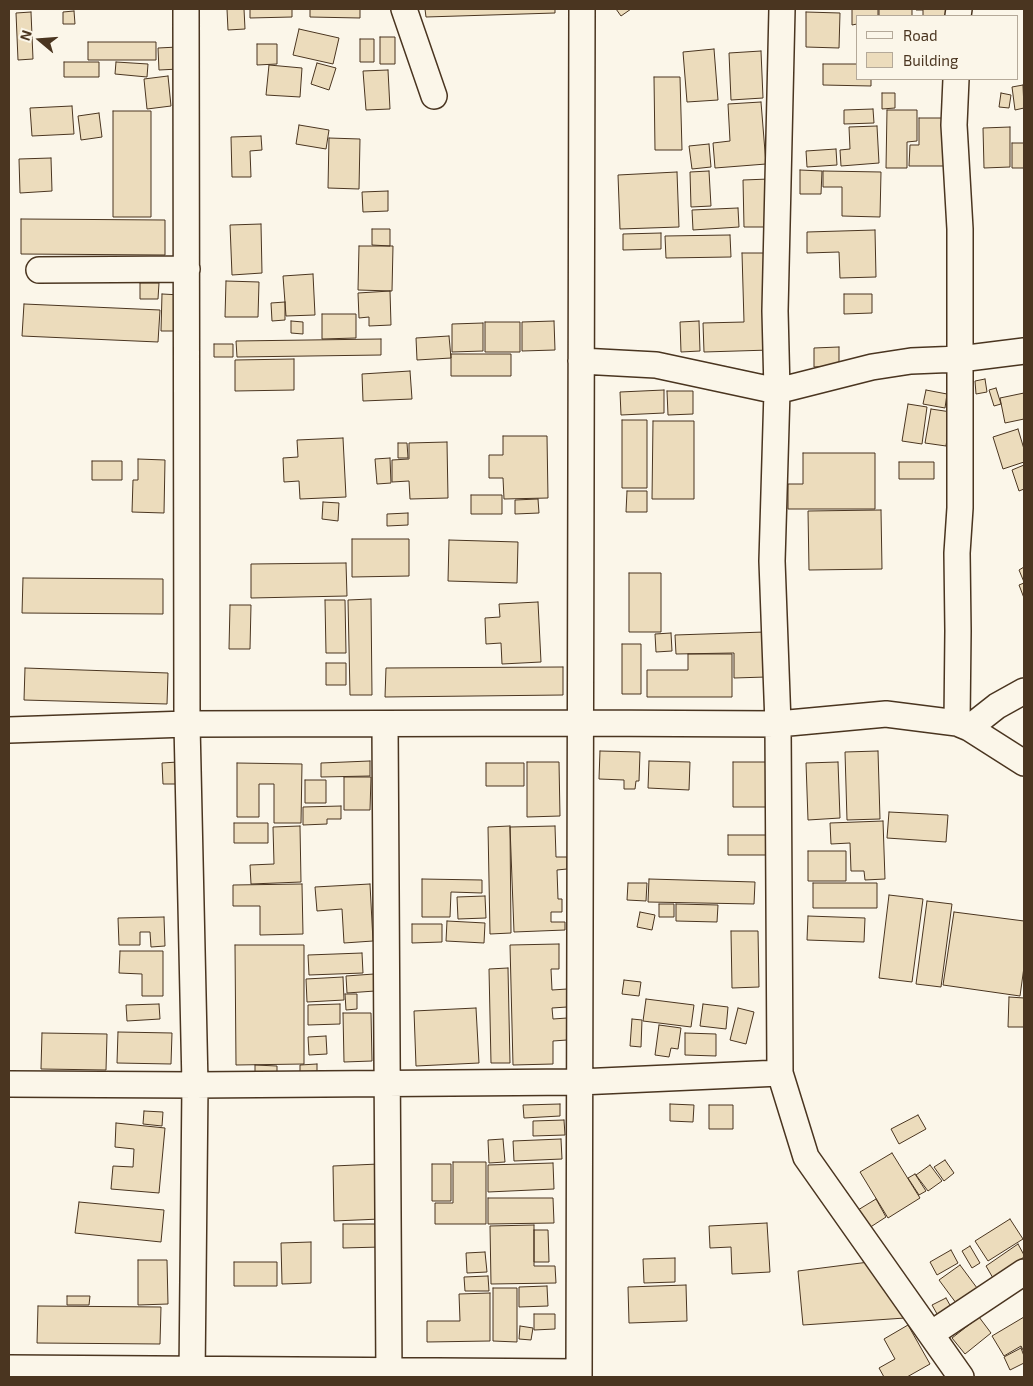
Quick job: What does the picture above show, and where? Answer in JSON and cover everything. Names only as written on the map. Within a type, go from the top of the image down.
[{"type":"street","points":[[186,9],[187,724],[195,1085],[192,1373]]},
{"type":"street","points":[[404,9],[434,96]]},
{"type":"street","points":[[9,1368],[192,1373],[579,1375],[582,9]]},
{"type":"street","points":[[782,9],[775,311],[777,391],[772,561],[778,724],[780,1073],[806,1157],[962,1377]]},
{"type":"street","points":[[956,80],[954,126],[960,229],[960,508],[957,553],[958,631],[963,726]]},
{"type":"street","points":[[39,270],[186,269]]},
{"type":"street","points":[[581,361],[656,365],[777,391],[872,367],[911,361],[960,359],[1024,352]]},
{"type":"street","points":[[963,726],[1024,691]]},
{"type":"street","points":[[9,730],[187,724],[778,724],[886,714],[963,726],[1024,763]]},
{"type":"street","points":[[385,724],[389,1374]]},
{"type":"street","points":[[9,1084],[195,1085],[580,1082],[780,1073]]},
{"type":"street","points":[[931,1334],[1024,1272]]},
{"type":"building","points":[[227,9],[244,9],[245,29],[228,30]]},
{"type":"building","points":[[250,9],[292,9],[292,17],[250,18]]},
{"type":"building","points":[[310,9],[360,9],[360,18],[310,17]]},
{"type":"building","points":[[425,9],[555,9],[555,13],[426,17]]},
{"type":"building","points":[[616,9],[631,9],[621,16]]},
{"type":"building","points":[[852,9],[878,9],[878,15],[856,15],[856,24],[852,25]]},
{"type":"building","points":[[879,9],[912,9],[912,15],[879,15]]},
{"type":"building","points":[[949,9],[949,15],[923,15],[923,10],[916,10]]},
{"type":"building","points":[[74,11],[75,24],[63,24],[63,12]]},
{"type":"building","points":[[31,12],[33,59],[18,60],[16,13]]},
{"type":"building","points":[[806,12],[840,13],[839,48],[806,47]]},
{"type":"building","points":[[299,29],[339,38],[333,64],[293,55]]},
{"type":"building","points":[[380,37],[395,37],[395,64],[380,64]]},
{"type":"building","points":[[360,39],[374,39],[374,62],[360,62]]},
{"type":"building","points":[[88,42],[156,42],[156,60],[88,60]]},
{"type":"building","points":[[257,44],[277,44],[277,64],[257,65]]},
{"type":"building","points":[[178,47],[179,69],[159,70],[158,48]]},
{"type":"building","points":[[714,49],[718,100],[687,102],[683,52]]},
{"type":"building","points":[[761,51],[763,98],[731,100],[729,53]]},
{"type":"building","points":[[64,62],[99,62],[99,77],[64,77]]},
{"type":"building","points":[[116,62],[148,64],[147,77],[115,74]]},
{"type":"building","points":[[317,63],[336,68],[329,90],[311,84]]},
{"type":"building","points":[[823,64],[856,64],[856,80],[871,80],[871,86],[823,85]]},
{"type":"building","points":[[269,65],[302,68],[300,97],[266,95]]},
{"type":"building","points":[[388,70],[390,109],[366,110],[363,71]]},
{"type":"building","points":[[168,76],[171,106],[147,109],[144,79]]},
{"type":"building","points":[[654,77],[680,77],[682,150],[655,150]]},
{"type":"building","points":[[1023,85],[1024,108],[1015,110],[1012,87]]},
{"type":"building","points":[[882,93],[895,93],[895,108],[882,109]]},
{"type":"building","points":[[1001,93],[1011,95],[1009,108],[999,107]]},
{"type":"building","points":[[761,102],[766,164],[715,168],[713,143],[730,141],[728,104]]},
{"type":"building","points":[[72,106],[74,134],[32,136],[30,108]]},
{"type":"building","points":[[873,109],[874,123],[844,124],[844,110]]},
{"type":"building","points":[[887,110],[917,110],[917,141],[907,142],[907,168],[886,168]]},
{"type":"building","points":[[113,111],[151,111],[151,217],[113,217]]},
{"type":"building","points":[[99,113],[102,137],[81,140],[78,116]]},
{"type":"building","points":[[919,118],[949,118],[949,166],[909,166],[910,145],[919,145]]},
{"type":"building","points":[[299,125],[329,130],[326,149],[296,144]]},
{"type":"building","points":[[877,126],[879,163],[841,166],[840,150],[850,149],[849,127]]},
{"type":"building","points":[[1010,127],[1010,167],[984,168],[983,128]]},
{"type":"building","points":[[261,136],[262,150],[250,151],[251,177],[232,177],[231,137]]},
{"type":"building","points":[[329,138],[360,139],[359,189],[328,188]]},
{"type":"building","points":[[1012,143],[1024,143],[1024,168],[1012,168]]},
{"type":"building","points":[[709,144],[711,167],[692,169],[689,146]]},
{"type":"building","points":[[836,149],[837,165],[807,167],[806,151]]},
{"type":"building","points":[[51,158],[52,191],[20,193],[19,159]]},
{"type":"building","points":[[800,170],[822,171],[821,194],[800,194]]},
{"type":"building","points":[[709,171],[711,206],[691,207],[690,172]]},
{"type":"building","points":[[823,171],[881,172],[880,217],[842,216],[842,187],[823,187]]},
{"type":"building","points":[[677,172],[679,227],[620,229],[618,175]]},
{"type":"building","points":[[769,179],[770,227],[744,227],[743,180]]},
{"type":"building","points":[[388,191],[388,211],[363,212],[362,192]]},
{"type":"building","points":[[738,208],[739,227],[693,230],[692,210]]},
{"type":"building","points":[[21,219],[165,220],[165,255],[21,254]]},
{"type":"building","points":[[261,224],[262,273],[232,275],[230,225]]},
{"type":"building","points":[[372,229],[390,229],[390,246],[372,245]]},
{"type":"building","points":[[875,230],[876,277],[840,278],[839,252],[807,253],[807,232]]},
{"type":"building","points":[[661,233],[661,249],[623,250],[623,234]]},
{"type":"building","points":[[730,235],[731,257],[666,258],[665,236]]},
{"type":"building","points":[[359,246],[393,246],[392,291],[358,290]]},
{"type":"building","points":[[742,253],[767,253],[770,350],[704,352],[703,323],[744,322]]},
{"type":"building","points":[[313,274],[315,315],[286,316],[283,276]]},
{"type":"building","points":[[226,281],[259,282],[258,317],[225,317]]},
{"type":"building","points":[[140,283],[159,283],[158,299],[140,299]]},
{"type":"building","points":[[390,291],[391,325],[369,326],[369,317],[359,318],[358,293]]},
{"type":"building","points":[[162,294],[181,295],[180,331],[161,331]]},
{"type":"building","points":[[844,294],[872,294],[872,313],[844,314]]},
{"type":"building","points":[[285,302],[285,320],[272,321],[271,303]]},
{"type":"building","points":[[24,304],[160,310],[158,342],[22,336]]},
{"type":"building","points":[[322,314],[356,314],[356,338],[322,339]]},
{"type":"building","points":[[291,321],[303,322],[303,334],[291,333]]},
{"type":"building","points":[[554,321],[555,350],[522,351],[522,322]]},
{"type":"building","points":[[699,321],[700,351],[681,352],[680,322]]},
{"type":"building","points":[[485,322],[520,322],[520,352],[485,352]]},
{"type":"building","points":[[483,323],[483,351],[452,352],[452,324]]},
{"type":"building","points":[[449,336],[451,358],[417,360],[416,338]]},
{"type":"building","points":[[381,339],[381,355],[237,357],[236,341]]},
{"type":"building","points":[[214,344],[233,344],[233,357],[214,357]]},
{"type":"building","points":[[839,347],[839,366],[814,367],[814,348]]},
{"type":"building","points":[[451,354],[511,354],[511,376],[451,376]]},
{"type":"building","points":[[294,359],[294,390],[235,391],[235,360]]},
{"type":"building","points":[[410,371],[412,399],[363,401],[362,374]]},
{"type":"building","points":[[985,379],[987,392],[976,394],[975,381]]},
{"type":"building","points":[[996,388],[1001,404],[994,406],[989,390]]},
{"type":"building","points":[[664,390],[664,413],[621,415],[620,392]]},
{"type":"building","points":[[926,390],[947,394],[945,408],[923,404]]},
{"type":"building","points":[[667,391],[693,391],[693,414],[668,415]]},
{"type":"building","points":[[1024,393],[1024,419],[1005,423],[1000,398]]},
{"type":"building","points":[[908,404],[927,407],[922,444],[902,441]]},
{"type":"building","points":[[931,409],[951,412],[946,446],[925,443]]},
{"type":"building","points":[[622,420],[647,420],[647,488],[622,488]]},
{"type":"building","points":[[653,421],[694,421],[694,499],[652,499]]},
{"type":"building","points":[[1018,429],[1024,449],[1024,462],[1003,469],[993,437]]},
{"type":"building","points":[[503,436],[547,436],[548,498],[504,499],[503,478],[489,478],[489,455],[503,455]]},
{"type":"building","points":[[343,438],[346,497],[300,499],[299,481],[284,482],[283,458],[298,457],[297,440]]},
{"type":"building","points":[[447,442],[448,498],[410,499],[409,481],[392,482],[392,460],[409,459],[409,443]]},
{"type":"building","points":[[398,443],[407,443],[408,458],[398,458]]},
{"type":"building","points":[[803,453],[875,453],[875,509],[788,509],[788,484],[803,484]]},
{"type":"building","points":[[390,458],[391,483],[377,484],[375,459]]},
{"type":"building","points":[[138,459],[165,460],[164,513],[132,512],[133,480],[138,480]]},
{"type":"building","points":[[92,461],[122,461],[122,480],[92,480]]},
{"type":"building","points":[[899,462],[934,462],[934,479],[899,479]]},
{"type":"building","points":[[1024,465],[1024,489],[1019,491],[1012,470]]},
{"type":"building","points":[[627,491],[647,491],[647,512],[626,512]]},
{"type":"building","points":[[471,495],[502,495],[502,514],[471,514]]},
{"type":"building","points":[[538,499],[539,513],[515,514],[515,500]]},
{"type":"building","points":[[323,502],[339,503],[338,521],[322,519]]},
{"type":"building","points":[[881,510],[882,569],[809,570],[808,511]]},
{"type":"building","points":[[408,513],[408,525],[387,526],[387,514]]},
{"type":"building","points":[[352,539],[409,539],[409,576],[352,577]]},
{"type":"building","points":[[449,540],[518,542],[517,583],[448,581]]},
{"type":"building","points":[[346,563],[347,596],[251,598],[251,564]]},
{"type":"building","points":[[1024,567],[1024,582],[1019,570]]},
{"type":"building","points":[[629,573],[661,573],[661,632],[629,632]]},
{"type":"building","points":[[23,578],[163,579],[163,614],[22,613]]},
{"type":"building","points":[[1024,583],[1024,598],[1019,585]]},
{"type":"building","points":[[371,599],[372,695],[350,695],[348,600]]},
{"type":"building","points":[[325,600],[345,600],[346,653],[326,653]]},
{"type":"building","points":[[538,602],[541,662],[502,664],[501,643],[486,644],[485,618],[500,617],[499,604]]},
{"type":"building","points":[[230,605],[251,605],[250,649],[229,649]]},
{"type":"building","points":[[765,632],[766,677],[734,678],[734,653],[676,654],[675,635]]},
{"type":"building","points":[[671,633],[672,651],[656,652],[655,634]]},
{"type":"building","points":[[622,644],[641,644],[641,694],[622,694]]},
{"type":"building","points":[[688,654],[732,654],[732,697],[647,697],[647,670],[688,670]]},
{"type":"building","points":[[326,663],[346,663],[346,685],[326,685]]},
{"type":"building","points":[[563,667],[563,695],[385,697],[386,668]]},
{"type":"building","points":[[25,668],[168,673],[167,704],[24,700]]},
{"type":"building","points":[[600,751],[640,752],[639,781],[636,781],[635,789],[624,789],[624,780],[599,779]]},
{"type":"building","points":[[878,751],[880,819],[847,820],[845,752]]},
{"type":"building","points":[[370,761],[370,776],[321,777],[321,763]]},
{"type":"building","points":[[649,761],[690,762],[689,790],[648,788]]},
{"type":"building","points":[[178,762],[179,784],[163,784],[162,763]]},
{"type":"building","points":[[527,762],[559,762],[560,816],[527,817]]},
{"type":"building","points":[[733,762],[768,762],[768,807],[733,807]]},
{"type":"building","points":[[838,762],[840,818],[808,820],[806,763]]},
{"type":"building","points":[[237,763],[302,764],[301,823],[274,823],[274,784],[259,784],[259,817],[237,817]]},
{"type":"building","points":[[486,763],[524,763],[524,786],[486,786]]},
{"type":"building","points":[[344,777],[371,777],[370,810],[344,810]]},
{"type":"building","points":[[305,780],[326,780],[326,803],[305,803]]},
{"type":"building","points":[[341,806],[341,819],[327,819],[327,824],[303,825],[303,807]]},
{"type":"building","points":[[889,812],[948,815],[946,842],[887,838]]},
{"type":"building","points":[[883,821],[885,879],[865,880],[864,871],[851,871],[850,843],[831,844],[830,823]]},
{"type":"building","points":[[234,823],[268,823],[268,843],[234,843]]},
{"type":"building","points":[[300,826],[301,882],[251,884],[250,865],[274,864],[273,827]]},
{"type":"building","points":[[510,826],[511,933],[490,934],[488,827]]},
{"type":"building","points":[[555,826],[556,857],[567,857],[567,869],[557,870],[558,899],[562,899],[562,912],[551,912],[551,922],[565,922],[565,930],[514,932],[510,827]]},
{"type":"building","points":[[728,835],[768,835],[768,855],[728,855]]},
{"type":"building","points":[[808,851],[846,851],[846,881],[808,881]]},
{"type":"building","points":[[422,879],[482,880],[482,893],[451,892],[450,917],[422,917]]},
{"type":"building","points":[[649,879],[755,882],[754,904],[648,902]]},
{"type":"building","points":[[628,883],[647,883],[646,901],[627,900]]},
{"type":"building","points":[[813,883],[877,883],[877,908],[813,908]]},
{"type":"building","points":[[302,884],[303,934],[260,935],[260,906],[233,906],[233,885]]},
{"type":"building","points":[[370,884],[373,941],[344,943],[342,909],[317,911],[315,887]]},
{"type":"building","points":[[889,895],[923,899],[912,982],[879,978]]},
{"type":"building","points":[[485,896],[486,918],[458,919],[457,897]]},
{"type":"building","points":[[927,901],[952,904],[941,987],[916,984]]},
{"type":"building","points":[[659,904],[674,904],[674,917],[659,917]]},
{"type":"building","points":[[676,904],[718,905],[717,922],[676,921]]},
{"type":"building","points":[[640,912],[655,915],[652,930],[637,927]]},
{"type":"building","points":[[954,912],[1024,921],[1024,967],[1020,996],[943,985]]},
{"type":"building","points":[[808,916],[865,918],[864,942],[807,940]]},
{"type":"building","points":[[164,917],[165,946],[151,947],[150,932],[140,932],[140,945],[119,945],[118,918]]},
{"type":"building","points":[[447,921],[485,923],[484,943],[446,941]]},
{"type":"building","points":[[412,924],[442,924],[442,942],[412,943]]},
{"type":"building","points":[[731,931],[758,931],[759,987],[732,988]]},
{"type":"building","points":[[559,944],[559,969],[551,969],[552,990],[567,989],[567,1007],[552,1008],[553,1019],[567,1018],[567,1040],[553,1041],[553,1064],[513,1065],[510,945]]},
{"type":"building","points":[[235,945],[304,945],[304,1064],[236,1065]]},
{"type":"building","points":[[120,951],[163,951],[163,996],[142,996],[142,974],[119,973]]},
{"type":"building","points":[[362,953],[363,973],[309,975],[308,955]]},
{"type":"building","points":[[508,968],[510,1063],[491,1063],[489,969]]},
{"type":"building","points":[[374,974],[375,991],[347,993],[346,976]]},
{"type":"building","points":[[343,977],[344,1000],[307,1002],[306,979]]},
{"type":"building","points":[[624,980],[641,982],[639,996],[622,994]]},
{"type":"building","points":[[345,994],[357,994],[357,1009],[346,1010]]},
{"type":"building","points":[[1009,997],[1024,998],[1024,1027],[1008,1027]]},
{"type":"building","points":[[646,999],[694,1005],[691,1027],[643,1021]]},
{"type":"building","points":[[159,1004],[160,1019],[127,1021],[126,1005]]},
{"type":"building","points":[[340,1004],[340,1024],[308,1025],[308,1005]]},
{"type":"building","points":[[703,1004],[728,1007],[726,1029],[700,1026]]},
{"type":"building","points":[[476,1008],[479,1063],[416,1066],[414,1011]]},
{"type":"building","points":[[738,1008],[754,1012],[746,1044],[730,1040]]},
{"type":"building","points":[[343,1013],[371,1013],[372,1061],[344,1062]]},
{"type":"building","points":[[632,1019],[642,1020],[641,1047],[630,1046]]},
{"type":"building","points":[[659,1025],[681,1028],[678,1049],[671,1048],[669,1057],[655,1055]]},
{"type":"building","points":[[118,1032],[172,1033],[171,1064],[117,1063]]},
{"type":"building","points":[[42,1033],[107,1034],[106,1070],[41,1069]]},
{"type":"building","points":[[685,1033],[716,1034],[716,1056],[685,1055]]},
{"type":"building","points":[[326,1036],[327,1054],[309,1055],[308,1037]]},
{"type":"building","points":[[317,1064],[317,1076],[300,1077],[300,1065]]},
{"type":"building","points":[[255,1065],[277,1066],[277,1079],[255,1078]]},
{"type":"building","points":[[560,1104],[560,1116],[524,1118],[523,1105]]},
{"type":"building","points":[[670,1104],[694,1105],[693,1122],[670,1121]]},
{"type":"building","points":[[709,1105],[733,1105],[733,1129],[709,1129]]},
{"type":"building","points":[[144,1111],[163,1112],[162,1126],[143,1124]]},
{"type":"building","points":[[918,1115],[926,1129],[899,1144],[891,1129]]},
{"type":"building","points":[[564,1120],[565,1135],[533,1136],[533,1121]]},
{"type":"building","points":[[116,1123],[165,1128],[159,1193],[111,1189],[113,1166],[133,1167],[134,1149],[115,1147]]},
{"type":"building","points":[[503,1139],[505,1162],[489,1163],[488,1140]]},
{"type":"building","points":[[561,1139],[562,1159],[514,1161],[513,1141]]},
{"type":"building","points":[[892,1153],[920,1198],[888,1218],[860,1172]]},
{"type":"building","points":[[945,1160],[954,1173],[944,1181],[934,1167]]},
{"type":"building","points":[[453,1162],[486,1162],[486,1224],[435,1224],[435,1203],[453,1203]]},
{"type":"building","points":[[553,1163],[554,1189],[488,1192],[488,1165]]},
{"type":"building","points":[[379,1164],[380,1219],[334,1221],[333,1166]]},
{"type":"building","points":[[432,1164],[451,1164],[451,1201],[432,1201]]},
{"type":"building","points":[[930,1165],[942,1181],[928,1191],[916,1175]]},
{"type":"building","points":[[915,1174],[926,1191],[919,1195],[908,1178]]},
{"type":"building","points":[[488,1198],[553,1198],[554,1223],[488,1224]]},
{"type":"building","points":[[876,1199],[886,1217],[869,1228],[858,1210]]},
{"type":"building","points":[[79,1202],[164,1210],[161,1242],[75,1233]]},
{"type":"building","points":[[1010,1219],[1023,1239],[988,1261],[975,1241]]},
{"type":"building","points":[[767,1223],[770,1272],[732,1274],[731,1247],[710,1248],[709,1226]]},
{"type":"building","points":[[343,1224],[381,1224],[381,1247],[343,1248]]},
{"type":"building","points":[[534,1225],[534,1266],[555,1266],[556,1283],[491,1284],[490,1226]]},
{"type":"building","points":[[534,1230],[548,1230],[549,1262],[534,1262]]},
{"type":"building","points":[[311,1242],[311,1283],[282,1284],[281,1243]]},
{"type":"building","points":[[1018,1244],[1024,1257],[993,1278],[986,1266]]},
{"type":"building","points":[[970,1246],[980,1263],[972,1268],[962,1251]]},
{"type":"building","points":[[951,1250],[958,1263],[937,1275],[930,1262]]},
{"type":"building","points":[[485,1252],[487,1272],[467,1273],[466,1253]]},
{"type":"building","points":[[675,1258],[675,1282],[644,1283],[643,1259]]},
{"type":"building","points":[[138,1260],[167,1260],[168,1304],[138,1305]]},
{"type":"building","points":[[234,1262],[277,1262],[277,1286],[234,1286]]},
{"type":"building","points":[[869,1262],[905,1318],[803,1325],[798,1271]]},
{"type":"building","points":[[960,1265],[980,1292],[959,1307],[939,1280]]},
{"type":"building","points":[[488,1276],[489,1291],[465,1291],[464,1277]]},
{"type":"building","points":[[686,1285],[687,1321],[629,1323],[628,1287]]},
{"type":"building","points":[[547,1286],[548,1306],[519,1307],[519,1287]]},
{"type":"building","points":[[493,1288],[517,1288],[517,1342],[493,1341]]},
{"type":"building","points":[[490,1293],[490,1341],[427,1342],[427,1321],[460,1321],[459,1294]]},
{"type":"building","points":[[67,1296],[90,1296],[89,1305],[67,1305]]},
{"type":"building","points":[[946,1298],[955,1314],[941,1321],[932,1305]]},
{"type":"building","points":[[38,1306],[161,1307],[160,1344],[37,1343]]},
{"type":"building","points":[[534,1314],[555,1314],[555,1329],[534,1330]]},
{"type":"building","points":[[979,1317],[991,1333],[965,1354],[952,1338]]},
{"type":"building","points":[[1024,1317],[1024,1352],[1021,1346],[1004,1356],[992,1336]]},
{"type":"building","points":[[908,1325],[930,1364],[907,1377],[884,1377],[879,1368],[895,1359],[884,1339]]},
{"type":"building","points":[[520,1326],[533,1328],[531,1340],[519,1339]]},
{"type":"building","points":[[1021,1348],[1024,1363],[1010,1370],[1004,1357]]}]
